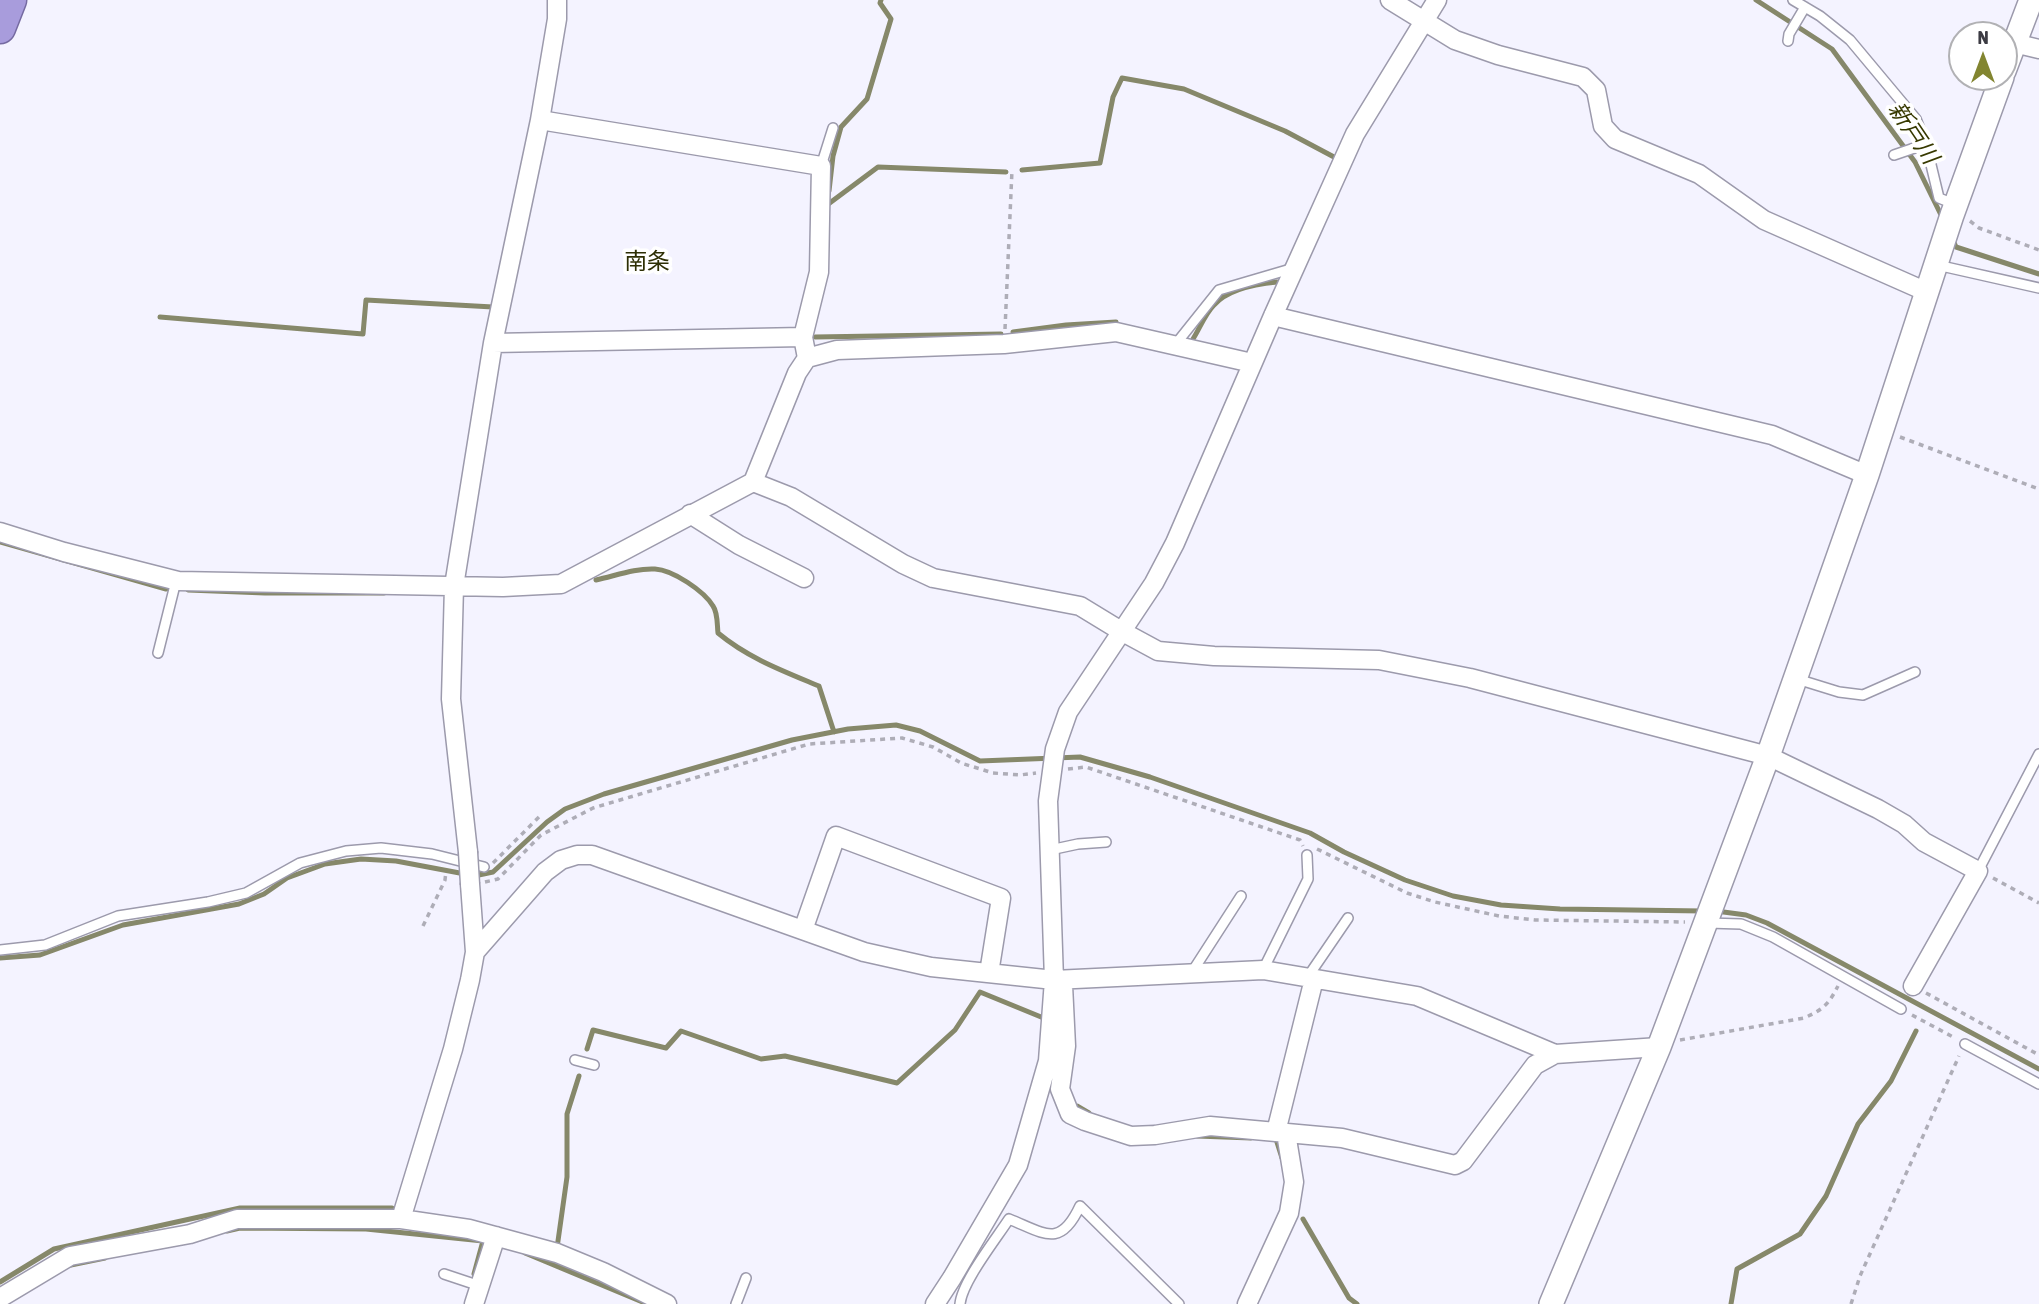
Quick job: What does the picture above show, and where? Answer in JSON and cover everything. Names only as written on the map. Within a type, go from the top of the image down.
[{"type":"highway","points":[[0,27],[11,0]]},
{"type":"street","points":[[401,1219],[453,1049],[475,952],[478,883],[468,852],[451,699],[454,586],[493,343],[540,120],[557,19],[557,0]]},
{"type":"street","points":[[1390,0],[1455,40],[1498,55],[1583,77],[1596,90],[1603,126],[1615,139],[1699,174],[1764,220],[1927,292]]},
{"type":"street","points":[[1437,0],[1355,134],[1175,543],[1154,583],[1068,712],[1055,749],[1048,802],[1058,979],[1066,1046],[1060,1089],[1070,1114],[1131,1136],[1210,1126],[1342,1138],[1455,1165],[1464,1161],[1535,1065],[1555,1054],[1660,1045]]},
{"type":"street","points":[[2018,33],[2031,0]]},
{"type":"street","points":[[2018,44],[2039,49]]},
{"type":"street","points":[[1551,1304],[1660,1045],[1768,756],[1867,475],[1954,209],[1997,91]]},
{"type":"street","points":[[540,120],[821,166],[819,272],[803,337],[807,358]]},
{"type":"street","points":[[1273,316],[1772,435],[1867,475]]},
{"type":"street","points":[[0,532],[64,552],[176,581],[503,587],[561,584],[753,482],[797,373],[807,358],[838,350],[1004,344],[1116,332],[1252,363]]},
{"type":"street","points":[[493,343],[803,337]]},
{"type":"street","points":[[753,482],[791,498],[903,564],[933,578],[1080,606],[1158,651],[1214,656],[1379,660],[1471,678],[1768,756],[1878,809],[1904,824],[1924,842],[1978,871],[1913,986]]},
{"type":"street","points":[[690,514],[739,545],[804,578]]},
{"type":"street","points":[[803,930],[836,836],[1001,898],[989,973]]},
{"type":"street","points":[[475,952],[545,872],[561,860],[577,855],[592,855],[864,952],[931,967],[1058,979],[1263,970],[1417,996],[1555,1054]]},
{"type":"street","points":[[935,1304],[1018,1164],[1048,1061],[1058,979]]},
{"type":"street","points":[[1247,1304],[1289,1213],[1294,1182],[1281,1133],[1310,979]]},
{"type":"street","points":[[0,1298],[70,1256],[190,1234],[237,1219],[401,1219],[469,1229],[557,1253],[603,1272],[667,1304]]},
{"type":"street","points":[[474,1304],[496,1236]]},
{"type":"street","points":[[947,1304],[952,1278]]},
{"type":"lane","points":[[1793,0],[1850,40],[1916,119],[1939,198],[1954,209]]},
{"type":"lane","points":[[1788,38],[1805,7]]},
{"type":"lane","points":[[821,166],[833,128]]},
{"type":"lane","points":[[1895,155],[1922,145]]},
{"type":"lane","points":[[1939,256],[2039,288]]},
{"type":"lane","points":[[1175,345],[1219,290],[1294,268]]},
{"type":"lane","points":[[158,653],[176,581]]},
{"type":"lane","points":[[1795,679],[1839,692],[1863,695],[1915,672]]},
{"type":"lane","points":[[1978,871],[2039,754]]},
{"type":"lane","points":[[1050,850],[1106,842]]},
{"type":"lane","points":[[0,950],[45,945],[118,916],[208,902],[246,893],[300,863],[345,851],[381,848],[432,854],[484,867]]},
{"type":"lane","points":[[1263,970],[1308,879],[1307,855]]},
{"type":"lane","points":[[1192,972],[1241,896]]},
{"type":"lane","points":[[1709,916],[1762,933],[1901,1009]]},
{"type":"lane","points":[[1310,979],[1348,918]]},
{"type":"lane","points":[[1965,1044],[2039,1084]]},
{"type":"lane","points":[[575,1060],[594,1065]]},
{"type":"lane","points":[[960,1304],[967,1284],[1009,1219],[1048,1234],[1056,1234],[1067,1229],[1080,1206],[1179,1304]]},
{"type":"lane","points":[[444,1274],[480,1286]]},
{"type":"lane","points":[[736,1304],[746,1278]]},
{"type":"path","points":[[1004,344],[1012,170]]},
{"type":"path","points":[[1954,209],[1979,228],[2039,250]]},
{"type":"path","points":[[1882,430],[2039,489]]},
{"type":"path","points":[[478,883],[498,879],[541,835],[593,808],[809,744],[902,738],[933,747],[961,763],[993,773],[1020,775],[1086,767],[1300,840],[1407,893],[1435,902],[1499,916],[1535,920],[1709,916]]},
{"type":"path","points":[[484,867],[496,861],[539,817]]},
{"type":"path","points":[[1300,840],[1307,855]]},
{"type":"path","points":[[1978,871],[2039,903]]},
{"type":"path","points":[[423,926],[445,880]]},
{"type":"path","points":[[1660,1045],[1804,1018],[1822,1010],[1830,1001],[1842,977]]},
{"type":"path","points":[[1913,986],[2039,1055]]},
{"type":"path","points":[[1851,1304],[1860,1276],[1965,1044],[1901,1009]]},
{"type":"waterway","points":[[829,191],[833,156],[841,127],[867,99],[891,19],[880,3],[881,0]]},
{"type":"waterway","name":"新戸川","points":[[1756,0],[1832,49],[1915,162],[1943,219]]},
{"type":"waterway","points":[[1022,170],[1100,163],[1113,97],[1122,78],[1184,89],[1285,131],[1334,157]]},
{"type":"waterway","points":[[827,205],[878,167],[1006,172]]},
{"type":"waterway","name":"新戸川","points":[[1952,238],[1956,247],[2039,274]]},
{"type":"waterway","points":[[1193,339],[1214,305],[1227,295],[1243,288],[1277,282]]},
{"type":"waterway","points":[[160,317],[363,334],[366,300],[493,307]]},
{"type":"waterway","points":[[1013,332],[1116,322]]},
{"type":"waterway","points":[[815,337],[1001,334]]},
{"type":"waterway","points":[[0,542],[166,589]]},
{"type":"waterway","points":[[596,580],[655,569],[687,582],[709,600],[717,616],[718,633],[729,642],[754,657],[819,686],[834,732]]},
{"type":"waterway","points":[[188,590],[384,593]]},
{"type":"waterway","points":[[474,876],[493,872],[565,809],[604,794],[792,740],[848,729],[896,725],[920,731],[980,761],[1080,757],[1150,777],[1310,833],[1405,880],[1453,896],[1501,905],[1560,909],[1703,911]]},
{"type":"waterway","points":[[0,958],[40,955],[123,925],[239,904],[264,894],[287,878],[325,864],[361,859],[396,861],[465,874]]},
{"type":"waterway","points":[[1716,911],[1746,915],[1767,923],[2039,1069]]},
{"type":"waterway","points":[[587,1049],[593,1030],[666,1048],[681,1031],[761,1059],[785,1056],[897,1083],[955,1030],[980,992],[1046,1019]]},
{"type":"waterway","points":[[1731,1304],[1737,1269],[1800,1234],[1826,1196],[1858,1124],[1891,1081],[1916,1031]]},
{"type":"waterway","points":[[557,1248],[567,1177],[567,1114],[579,1076]]},
{"type":"waterway","points":[[1077,1106],[1089,1113]]},
{"type":"waterway","points":[[1197,1136],[1251,1138]]},
{"type":"waterway","points":[[1271,1139],[1276,1139],[1282,1158]]},
{"type":"waterway","points":[[0,1282],[54,1249],[240,1208],[392,1208]]},
{"type":"waterway","points":[[1303,1219],[1349,1298],[1357,1304]]},
{"type":"waterway","points":[[227,1231],[240,1228],[366,1229],[483,1241],[474,1274]]},
{"type":"waterway","points":[[525,1253],[645,1303]]},
{"type":"waterway","points":[[66,1266],[105,1258]]},
{"type":"district","name":"南条","points":[[647,262]]}]
